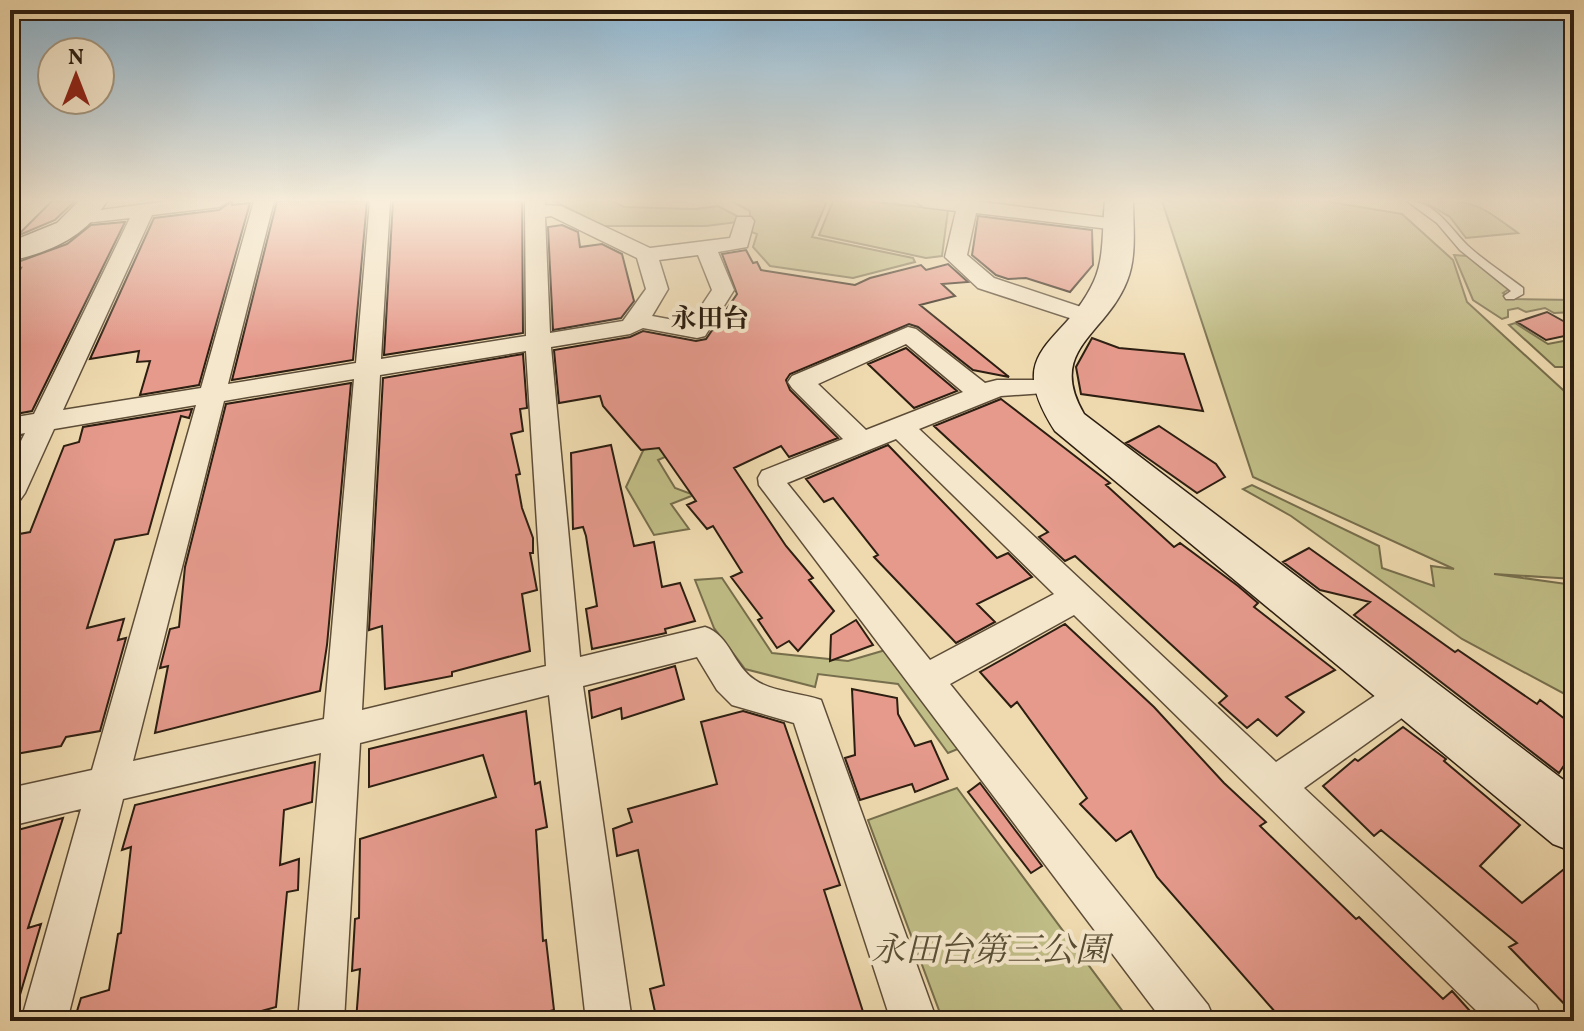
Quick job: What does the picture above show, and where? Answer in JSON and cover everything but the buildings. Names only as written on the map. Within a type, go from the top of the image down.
[{"type":"street","points":[[10,493],[125,249]]},
{"type":"street","points":[[44,1021],[252,249]]},
{"type":"street","points":[[321,1021],[377,249]]},
{"type":"street","points":[[537,249],[538,342],[564,676],[609,1021]]},
{"type":"street","points":[[635,249],[647,255],[697,249]]},
{"type":"street","points":[[638,320],[697,331],[723,290],[706,249]]},
{"type":"street","points":[[958,249],[956,257],[986,283],[1088,317]]},
{"type":"street","points":[[1115,249],[1110,283],[1088,317],[1062,345],[1053,362],[1050,386],[1058,407],[1084,437],[1574,824]]},
{"type":"street","points":[[10,427],[630,327],[638,320],[657,289],[647,255]]},
{"type":"street","points":[[862,442],[801,382],[908,334],[982,394]]},
{"type":"street","points":[[1050,386],[997,388],[772,478],[773,485],[1192,1021]]},
{"type":"street","points":[[900,427],[1520,1021]]},
{"type":"street","points":[[925,680],[1078,597]]},
{"type":"street","points":[[10,807],[344,731],[705,641],[730,679],[745,694],[808,711],[914,1021]]},
{"type":"street","points":[[1274,786],[1407,694]]},
{"type":"lane","points":[[1465,249],[1519,291],[1510,296]]},
{"type":"green space","points":[[755,249],[870,249],[913,258],[915,262],[853,278],[770,266]]},
{"type":"green space","points":[[885,249],[943,249],[942,256],[926,258]]},
{"type":"green space","points":[[1178,249],[1441,249],[1453,260],[1467,302],[1574,400],[1574,579],[1494,574],[1574,585],[1574,699],[1462,639],[1291,516],[1243,489],[1252,485],[1379,546],[1382,568],[1434,586],[1431,566],[1454,569],[1253,477]]},
{"type":"green space","points":[[1454,255],[1467,256],[1509,289],[1503,293],[1511,299],[1574,300],[1574,312],[1554,313],[1545,308],[1526,312],[1518,308],[1508,310],[1508,317],[1502,319],[1473,300]]},
{"type":"green space","points":[[1515,323],[1548,344],[1574,339],[1574,367],[1555,367],[1509,325]]},
{"type":"green space","points":[[649,438],[674,453],[658,460],[675,488],[694,495],[671,504],[689,529],[654,535],[626,487]]},
{"type":"green space","points":[[722,578],[772,653],[848,661],[889,649],[965,746],[948,753],[898,684],[818,674],[815,687],[745,669],[714,628],[695,580]]},
{"type":"green space","name":"永田台第三公園","points":[[957,788],[1130,1021],[943,1021],[868,820]]},
{"type":"district","name":"永田台","points":[[710,318]]}]
